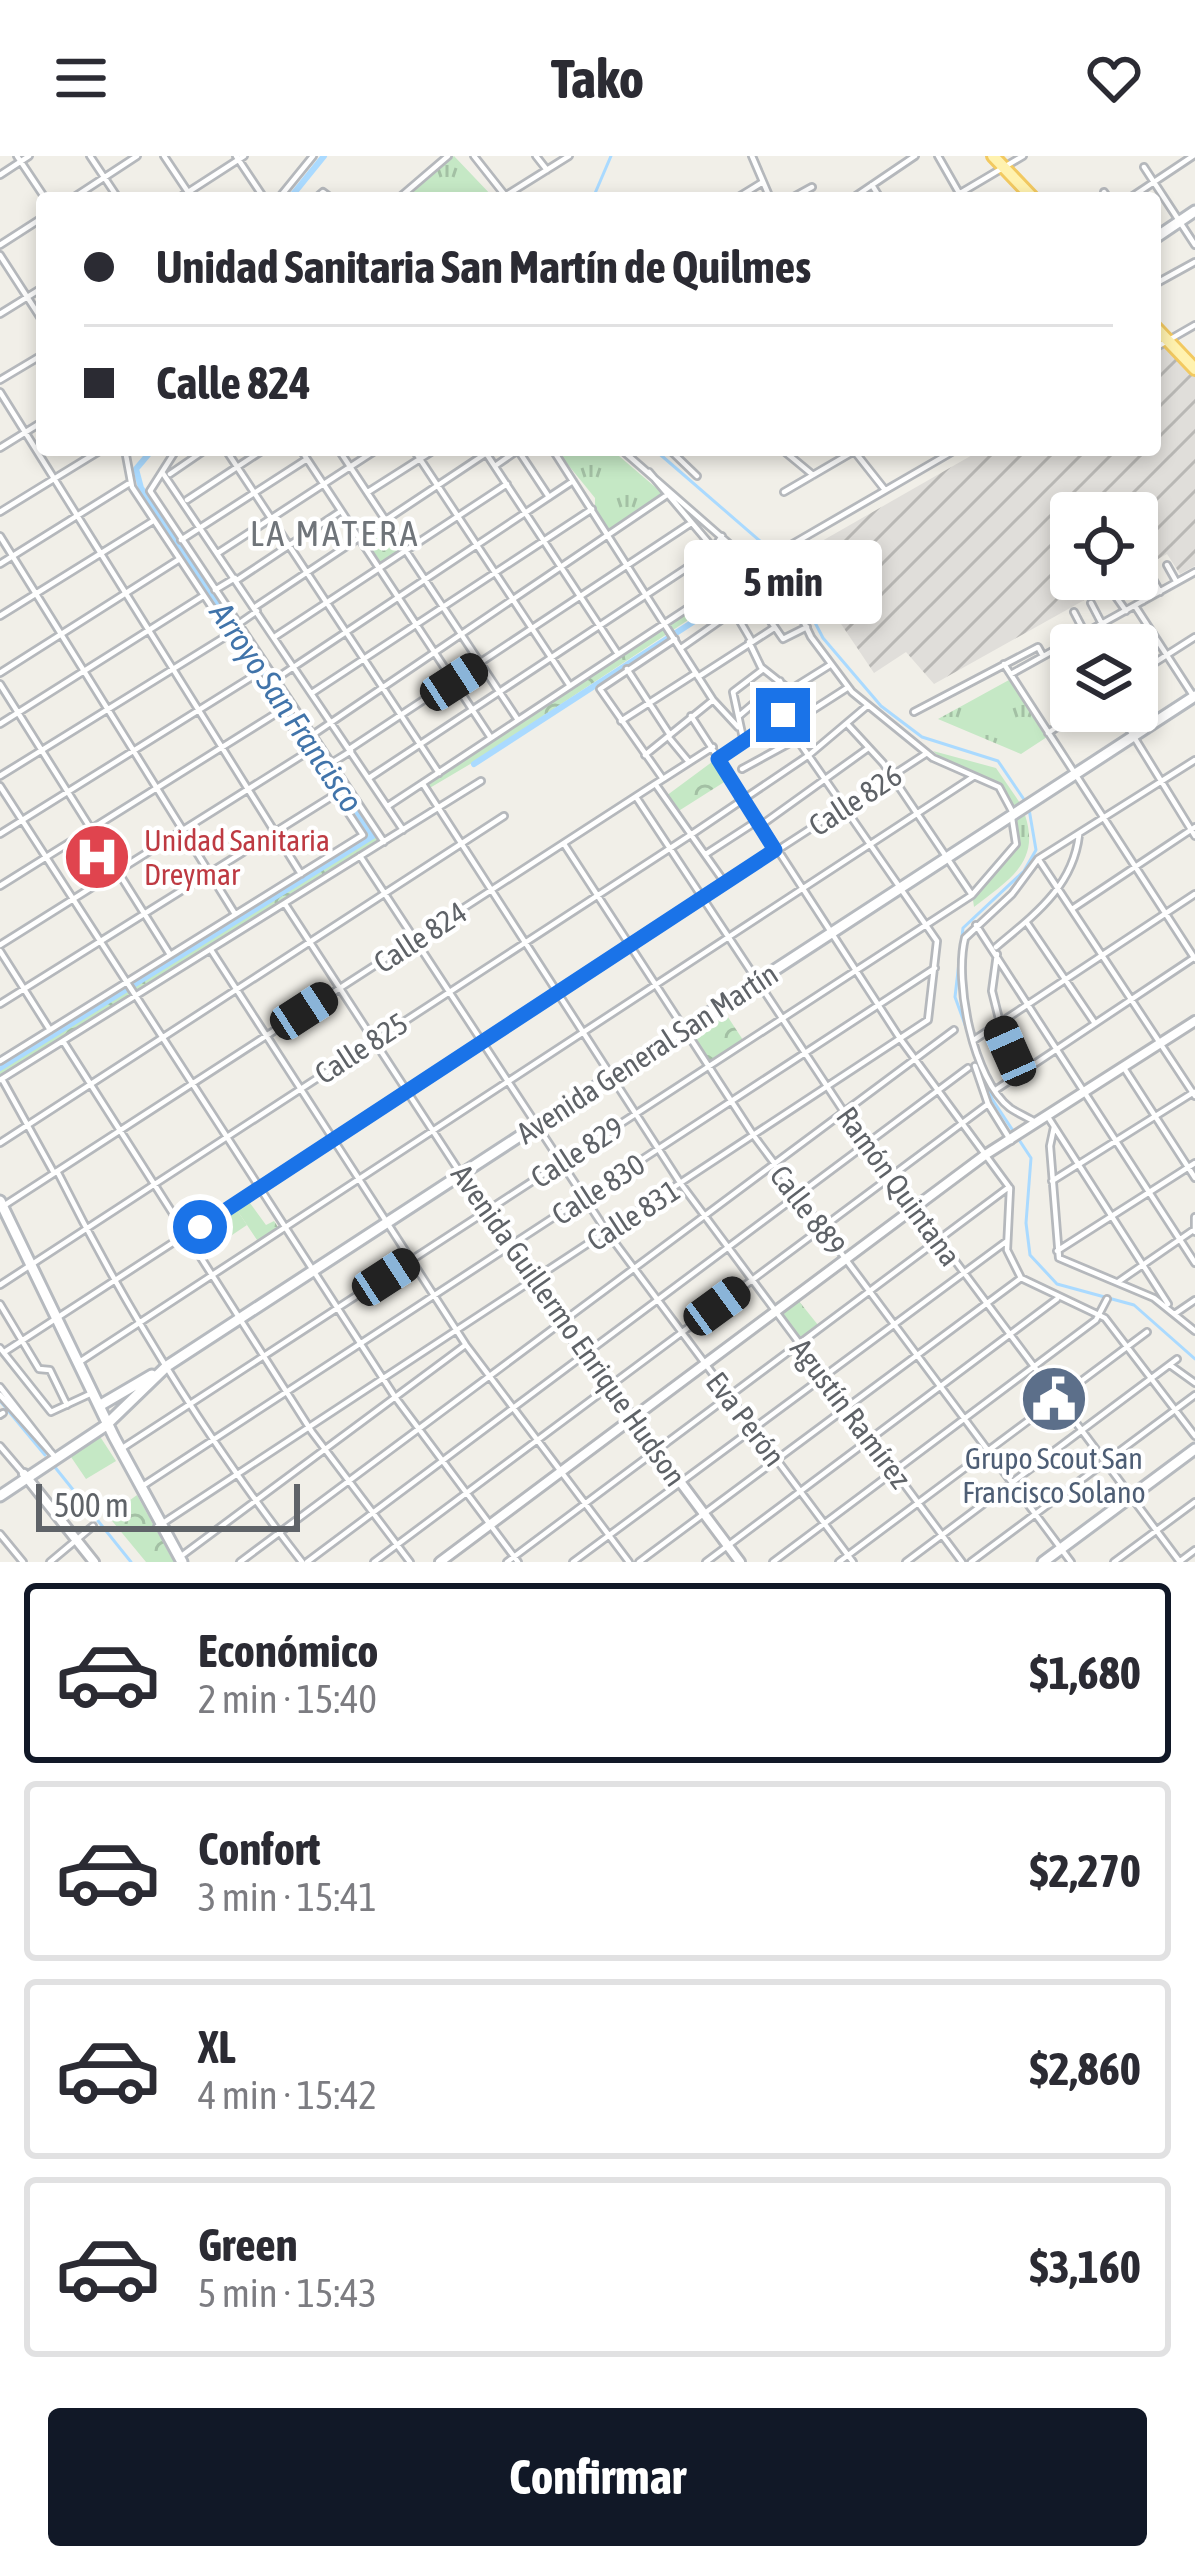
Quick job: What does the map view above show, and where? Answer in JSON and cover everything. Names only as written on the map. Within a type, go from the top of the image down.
[{"type":"main road","points":[[993,156],[1027,192]]},
{"type":"main road","points":[[1161,234],[1195,211]]},
{"type":"main road","points":[[1161,333],[1195,369]]},
{"type":"main road","name":"Avenida General San Martín","points":[[0,1494],[53,1454],[106,1423],[167,1366],[1194,697]]},
{"type":"main road","points":[[1,1206],[100,1406]]},
{"type":"main road","points":[[58,1320],[106,1423],[180,1561]]},
{"type":"main road","points":[[100,1406],[167,1366]]},
{"type":"main road","points":[[106,1423],[159,1526]]},
{"type":"main road","points":[[1043,1562],[1195,1449]]},
{"type":"street","points":[[0,175],[29,156]]},
{"type":"street","points":[[90,156],[114,192]]},
{"type":"street","points":[[83,192],[137,156]]},
{"type":"street","points":[[164,156],[188,192]]},
{"type":"street","points":[[284,192],[313,156]]},
{"type":"street","points":[[406,192],[448,156]]},
{"type":"street","points":[[474,156],[502,192]]},
{"type":"street","points":[[480,164],[491,156]]},
{"type":"street","points":[[536,156],[547,170]]},
{"type":"street","points":[[514,192],[569,156]]},
{"type":"street","points":[[752,156],[767,192]]},
{"type":"street","points":[[862,192],[915,156]]},
{"type":"street","points":[[938,156],[959,192]]},
{"type":"street","points":[[967,192],[1022,156]]},
{"type":"street","points":[[1139,192],[1193,156]]},
{"type":"street","points":[[194,192],[239,157],[260,192]]},
{"type":"street","points":[[19,159],[41,192]]},
{"type":"street","points":[[1144,167],[1161,192]]},
{"type":"street","points":[[747,192],[763,182]]},
{"type":"street","points":[[872,185],[876,192]]},
{"type":"street","points":[[803,192],[812,187]]},
{"type":"street","points":[[1161,192],[1195,244]]},
{"type":"street","points":[[0,245],[36,222]]},
{"type":"street","points":[[0,255],[36,310]]},
{"type":"street","points":[[1161,281],[1195,262]]},
{"type":"street","points":[[0,314],[36,292]]},
{"type":"street","points":[[1161,344],[1195,325]]},
{"type":"street","points":[[0,380],[36,359]]},
{"type":"street","points":[[0,392],[36,452]]},
{"type":"street","points":[[0,448],[36,426]]},
{"type":"street","points":[[38,456],[301,874]]},
{"type":"street","points":[[0,512],[91,456]]},
{"type":"street","points":[[0,1060],[363,835],[129,483],[126,456]]},
{"type":"street","points":[[165,473],[173,456]]},
{"type":"street","points":[[195,456],[165,473],[149,490],[384,842]]},
{"type":"street","points":[[230,456],[439,773]]},
{"type":"street","points":[[185,501],[253,456]]},
{"type":"street","points":[[305,456],[491,738]]},
{"type":"street","points":[[343,456],[518,720]]},
{"type":"street","points":[[218,553],[367,456]]},
{"type":"street","points":[[418,456],[570,686]]},
{"type":"street","points":[[368,492],[425,456]]},
{"type":"street","points":[[237,625],[480,456]]},
{"type":"street","points":[[490,456],[618,654]]},
{"type":"street","points":[[495,466],[509,456]]},
{"type":"street","points":[[522,456],[549,497]]},
{"type":"street","points":[[557,456],[713,700],[738,727],[744,743]]},
{"type":"street","points":[[629,456],[688,513],[692,524],[741,581]]},
{"type":"street","points":[[676,456],[697,476]]},
{"type":"street","points":[[789,456],[813,475]]},
{"type":"street","points":[[784,492],[844,456]]},
{"type":"street","points":[[859,456],[885,490]]},
{"type":"street","points":[[791,545],[943,456]]},
{"type":"street","points":[[182,540],[307,459]]},
{"type":"street","points":[[649,472],[667,495],[759,570]]},
{"type":"street","points":[[165,473],[403,830]]},
{"type":"street","points":[[274,680],[574,481]]},
{"type":"street","points":[[0,564],[129,483]]},
{"type":"street","points":[[275,637],[506,484]]},
{"type":"street","points":[[311,736],[667,495]]},
{"type":"street","points":[[312,693],[592,509]]},
{"type":"street","points":[[214,590],[341,511]]},
{"type":"street","points":[[0,616],[153,521]]},
{"type":"street","points":[[330,764],[692,524]]},
{"type":"street","points":[[0,536],[235,914]]},
{"type":"street","points":[[369,778],[648,595],[714,549],[722,536]]},
{"type":"street","points":[[729,564],[743,554]]},
{"type":"street","points":[[0,673],[179,559]]},
{"type":"street","points":[[1167,565],[1177,582]]},
{"type":"street","points":[[713,747],[663,779],[600,689],[720,587],[773,566],[848,688],[927,753],[999,787],[1013,813]]},
{"type":"street","points":[[1091,603],[1102,624],[1195,572]]},
{"type":"street","points":[[681,648],[782,575]]},
{"type":"street","points":[[1158,588],[1160,592]]},
{"type":"street","points":[[0,724],[204,596]]},
{"type":"street","points":[[754,597],[784,639],[807,628]]},
{"type":"street","points":[[1118,600],[1126,611]]},
{"type":"street","points":[[1135,606],[1194,697]]},
{"type":"street","points":[[734,611],[763,670],[790,690],[797,739],[938,944],[935,968]]},
{"type":"street","points":[[1074,612],[1080,624]]},
{"type":"street","points":[[621,721],[774,628]]},
{"type":"street","points":[[388,806],[618,654],[671,632]]},
{"type":"street","points":[[0,776],[228,635]]},
{"type":"street","points":[[1158,661],[1195,637]]},
{"type":"street","points":[[914,712],[1038,647],[1043,656]]},
{"type":"street","points":[[1010,674],[1050,653]]},
{"type":"street","points":[[790,690],[830,664]]},
{"type":"street","points":[[997,1089],[1195,958],[1004,664]]},
{"type":"street","points":[[627,669],[689,762]]},
{"type":"street","points":[[738,727],[734,690],[763,670]]},
{"type":"street","points":[[0,833],[256,675]]},
{"type":"street","points":[[739,716],[780,681]]},
{"type":"street","points":[[0,684],[171,955]]},
{"type":"street","points":[[718,759],[791,712],[808,713],[848,688]]},
{"type":"street","points":[[645,755],[713,700]]},
{"type":"street","name":"Calle 825","points":[[0,1286],[692,834],[809,755],[867,706]]},
{"type":"street","points":[[0,886],[282,710]]},
{"type":"street","points":[[691,716],[901,1040],[1009,1187],[1006,1241],[1021,1277],[1057,1299],[1101,1314],[1195,1436]]},
{"type":"street","points":[[847,724],[892,776],[972,895]]},
{"type":"street","points":[[1072,909],[1194,831],[1132,732]]},
{"type":"street","points":[[742,769],[797,739]]},
{"type":"street","points":[[706,854],[827,780],[869,748]]},
{"type":"street","points":[[50,1030],[0,948],[309,751]]},
{"type":"street","name":"Calle 826","points":[[3,1349],[58,1320],[927,753]]},
{"type":"street","points":[[1037,1124],[1010,1107],[974,1040],[962,1006],[963,944],[976,925],[1012,894],[1038,859],[1195,760]]},
{"type":"street","points":[[81,1361],[973,777]]},
{"type":"street","name":"Calle 824","points":[[1,1206],[663,779]]},
{"type":"street","points":[[481,782],[1,1079],[113,1283],[237,1475],[305,1562],[971,1067],[988,1104],[1015,1138]]},
{"type":"street","name":"Agustín Ramírez","points":[[423,784],[680,1184],[962,1562]]},
{"type":"street","points":[[655,784],[725,883]]},
{"type":"street","points":[[0,785],[124,984],[164,1038],[395,1397],[516,1559]]},
{"type":"street","points":[[0,1004],[338,794]]},
{"type":"street","name":"Ramón Quintana","points":[[636,797],[844,1112],[1180,1562]]},
{"type":"street","name":"Calle 829","points":[[121,1449],[972,895],[1016,844],[1013,813]]},
{"type":"street","points":[[0,1143],[504,816]]},
{"type":"street","points":[[1020,1073],[999,1024],[992,992],[996,951],[1059,889],[1073,864],[1078,835]]},
{"type":"street","name":"Calle 889","points":[[564,844],[754,1136],[1071,1562]]},
{"type":"street","name":"Eva Perón","points":[[360,856],[607,1232],[853,1562]]},
{"type":"street","points":[[1038,859],[1194,1093],[1052,1180]]},
{"type":"street","points":[[974,1040],[1195,894]]},
{"type":"street","name":"Avenida Guillermo Enrique Hudson","points":[[284,904],[532,1282],[740,1562]]},
{"type":"street","points":[[1027,923],[1095,1024]]},
{"type":"street","points":[[976,925],[1060,1048],[1195,1263]]},
{"type":"street","points":[[211,950],[466,1345],[629,1562]]},
{"type":"street","name":"Calle 830","points":[[141,1487],[935,968]]},
{"type":"street","name":"Calle 831","points":[[159,1526],[927,1022],[935,968]]},
{"type":"street","points":[[440,1562],[985,1155],[1195,1021]]},
{"type":"street","points":[[241,1562],[953,1030]]},
{"type":"street","points":[[63,1041],[310,1428],[410,1562]]},
{"type":"street","points":[[1124,1068],[1195,1178]]},
{"type":"street","points":[[374,1562],[988,1104]]},
{"type":"street","points":[[1048,1118],[1173,1311]]},
{"type":"street","points":[[1054,1127],[1057,1251],[1066,1263],[1118,1282],[1173,1311],[1195,1330]]},
{"type":"street","points":[[1057,1251],[1195,1163]]},
{"type":"street","points":[[507,1562],[1009,1187]]},
{"type":"street","points":[[1118,1282],[1193,1232],[1195,1217]]},
{"type":"street","points":[[573,1562],[1006,1241]]},
{"type":"street","points":[[639,1562],[1021,1277]]},
{"type":"street","points":[[706,1562],[1057,1299]]},
{"type":"street","points":[[773,1562],[1035,1366],[1101,1314],[1107,1299]]},
{"type":"street","points":[[1173,1311],[1195,1300]]},
{"type":"street","points":[[0,1304],[39,1369],[50,1370],[67,1406]]},
{"type":"street","points":[[839,1562],[1147,1332]]},
{"type":"street","points":[[180,1561],[466,1345]]},
{"type":"street","points":[[3,1349],[52,1412],[92,1393]]},
{"type":"street","points":[[906,1562],[1177,1359]]},
{"type":"street","points":[[1170,1365],[1195,1383]]},
{"type":"street","points":[[3,1394],[53,1454]]},
{"type":"street","points":[[971,1562],[1195,1395]]},
{"type":"street","points":[[0,1446],[94,1562]]},
{"type":"street","points":[[1114,1562],[1195,1502]]},
{"type":"street","points":[[50,1562],[93,1526]]},
{"type":"street","points":[[0,1534],[23,1562]]},
{"type":"street","points":[[1180,1562],[1195,1550]]},
{"type":"shaded area","points":[[1165,345],[1195,369],[1195,566],[1180,574],[1167,554],[1158,559],[1158,492],[1050,492],[1050,600],[1084,600],[934,684],[906,652],[874,673],[792,551],[804,545],[808,549],[971,456],[1161,456],[1161,347]]},
{"type":"green space","points":[[454,156],[488,192],[409,192]]},
{"type":"green space","points":[[561,456],[619,456],[661,492],[662,499],[611,533],[595,509],[595,498]]},
{"type":"green space","points":[[385,525],[403,551],[379,566],[362,540]]},
{"type":"green space","points":[[738,587],[428,789],[429,782],[722,588]]},
{"type":"green space","points":[[1009,680],[1047,737],[1021,754],[938,719]]},
{"type":"green space","points":[[933,751],[996,768],[1020,803],[1013,809],[999,783],[949,765]]},
{"type":"green space","points":[[716,759],[729,779],[677,812],[666,796]]},
{"type":"green space","points":[[1025,815],[1029,846],[1025,858],[1009,879],[974,907],[973,900],[1019,843],[1016,819]]},
{"type":"green space","points":[[373,830],[379,842],[0,1078],[0,1063]]},
{"type":"green space","points":[[722,1008],[743,1040],[709,1062],[689,1030]]},
{"type":"green space","points":[[258,1192],[250,1203],[266,1225],[274,1221],[280,1230],[259,1243],[235,1207]]},
{"type":"green space","points":[[235,1207],[247,1225],[214,1247],[202,1228]]},
{"type":"green space","points":[[798,1300],[818,1325],[800,1339],[780,1314]]},
{"type":"green space","points":[[99,1435],[116,1461],[86,1479],[69,1454]]},
{"type":"green space","points":[[137,1495],[174,1562],[146,1562],[108,1516]]},
{"type":"waterway","name":"Arroyo San Francisco","points":[[295,192],[324,156]]},
{"type":"waterway","points":[[596,192],[611,156]]},
{"type":"waterway","name":"Arroyo San Francisco","points":[[0,1068],[373,836],[141,488],[136,469],[147,456]]},
{"type":"waterway","points":[[662,456],[783,561],[823,638],[881,706],[922,737],[998,761],[1025,801]]},
{"type":"waterway","points":[[474,764],[773,570]]},
{"type":"waterway","points":[[1029,809],[1036,850],[1024,871],[963,928],[955,997],[992,1099],[1031,1158],[1026,1223],[1030,1255],[1057,1284],[1134,1305],[1195,1359]]},
{"type":"waterway","points":[[0,1401],[45,1455]]},
{"type":"waterway","points":[[54,1466],[131,1562]]},
{"type":"place","name":"Unidad Sanitaria Dreymar","points":[[97,857]]},
{"type":"place","name":"Grupo Scout San Francisco Solano","points":[[1054,1399]]},
{"type":"district","name":"LA MATERA","points":[[335,533]]},
{"type":"route","points":[[200,1227],[775,850],[718,759],[783,715]]}]
